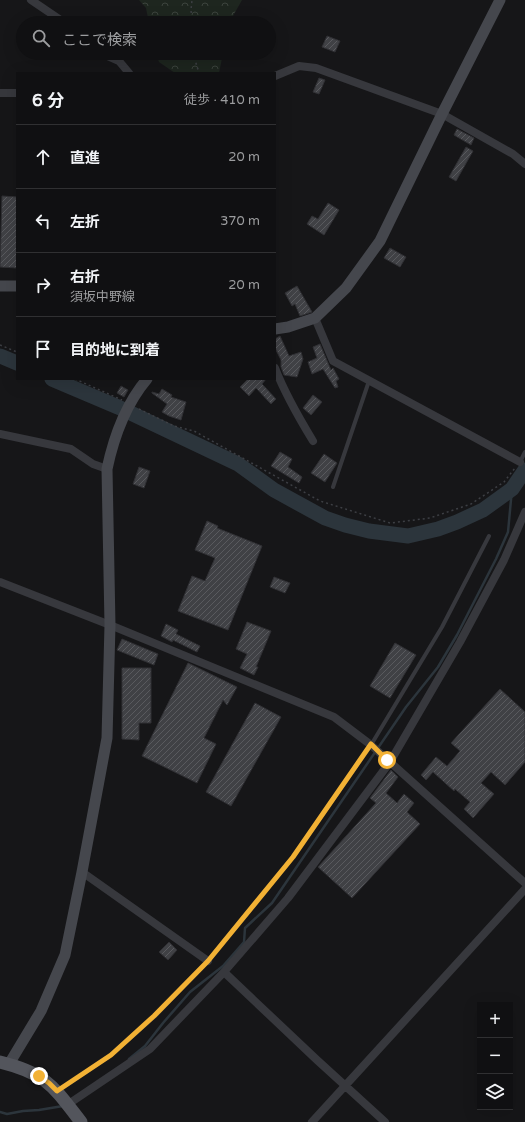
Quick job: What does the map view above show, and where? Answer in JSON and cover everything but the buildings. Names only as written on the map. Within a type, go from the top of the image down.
[{"type":"main road","points":[[3,1066],[27,1070],[49,1083],[57,1091],[80,1122]]},
{"type":"street","points":[[31,0],[55,16]]},
{"type":"street","points":[[276,329],[288,327],[315,318],[346,288],[380,241],[500,0]]},
{"type":"street","points":[[117,60],[128,72]]},
{"type":"street","points":[[276,76],[299,66],[316,68],[442,114],[513,154],[525,164]]},
{"type":"street","points":[[0,93],[16,94]]},
{"type":"street","points":[[0,286],[16,286]]},
{"type":"street","points":[[315,318],[333,361],[520,462]]},
{"type":"street","points":[[276,370],[296,413],[313,441]]},
{"type":"street","points":[[3,1066],[41,1011],[65,955],[82,872],[106,738],[110,625],[107,469],[112,447],[129,404],[146,380]]},
{"type":"street","points":[[0,434],[71,449],[93,464],[107,469]]},
{"type":"street","points":[[67,1105],[150,1049],[224,972],[288,898],[388,761],[463,635],[504,560],[525,513]]},
{"type":"street","points":[[0,582],[110,625],[334,717],[371,744],[525,884]]},
{"type":"street","points":[[82,872],[208,961]]},
{"type":"street","points":[[312,1122],[525,889]]},
{"type":"street","points":[[224,972],[385,1122]]},
{"type":"lane","points":[[334,487],[370,380]]},
{"type":"lane","points":[[520,462],[525,452]]},
{"type":"lane","points":[[57,1091],[111,1055],[154,1016],[208,961],[293,857],[371,744],[442,627],[489,536]]},
{"type":"path","points":[[191,16],[192,0]]},
{"type":"path","points":[[195,60],[199,72]]},
{"type":"path","points":[[0,345],[16,352]]},
{"type":"path","points":[[77,380],[174,426],[194,431],[320,501],[390,523],[430,518],[471,504],[504,482],[520,462]]},
{"type":"green space","points":[[139,0],[242,0],[233,16],[148,16],[146,8]]},
{"type":"green space","points":[[158,60],[222,60],[219,72],[174,72]]},
{"type":"waterway","points":[[0,356],[16,363]]},
{"type":"waterway","points":[[54,380],[118,407],[238,464],[274,490],[325,518],[369,531],[408,536],[438,529],[457,522],[483,510],[512,489],[525,470]]},
{"type":"waterway","points":[[129,1059],[145,1046],[190,992],[223,966],[244,942],[245,928],[272,903],[406,707],[438,667],[457,635],[496,559],[508,532],[512,489]]},
{"type":"waterway","points":[[0,1112],[7,1114],[63,1106]]},
{"type":"route","points":[[39,1076],[57,1091],[111,1055],[154,1016],[208,961],[293,857],[371,744],[387,760]]}]
